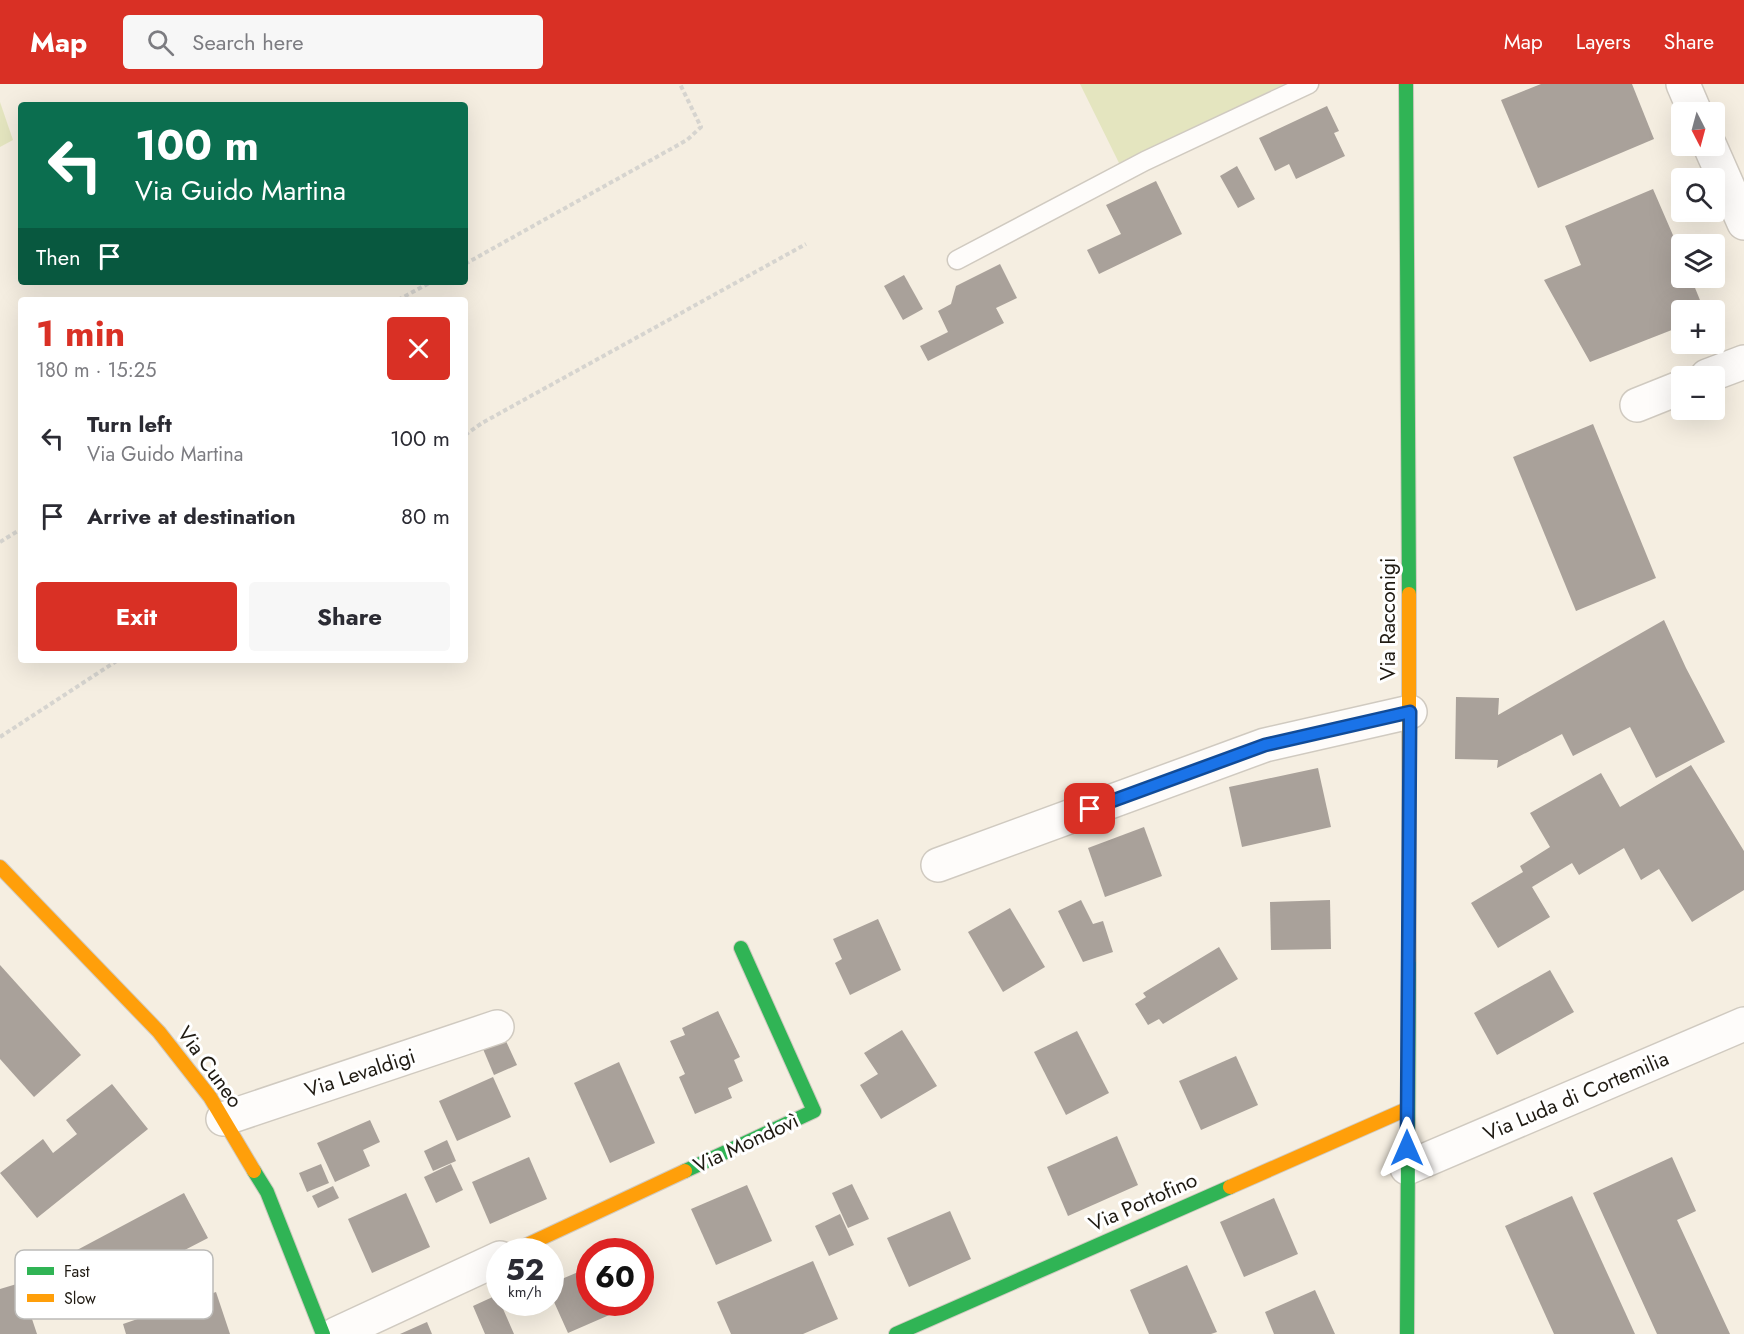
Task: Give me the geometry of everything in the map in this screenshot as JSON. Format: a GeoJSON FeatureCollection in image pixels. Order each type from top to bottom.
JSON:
{"type":"FeatureCollection","features":[{"type":"Feature","properties":{"kind":"street","name":"Via Racconigi"},"geometry":{"type":"LineString","coordinates":[[1406,84],[1410,712],[1407,1334]]}},
{"type":"Feature","properties":{"kind":"street"},"geometry":{"type":"LineString","coordinates":[[1683,84],[1691,102]]}},
{"type":"Feature","properties":{"kind":"street"},"geometry":{"type":"LineString","coordinates":[[1714,156],[1744,223]]}},
{"type":"Feature","properties":{"kind":"street"},"geometry":{"type":"LineString","coordinates":[[1725,369],[1744,362]]}},
{"type":"Feature","properties":{"kind":"street"},"geometry":{"type":"LineString","coordinates":[[1637,405],[1671,391]]}},
{"type":"Feature","properties":{"kind":"street"},"geometry":{"type":"LineString","coordinates":[[938,865],[1265,745],[1410,712]]}},
{"type":"Feature","properties":{"kind":"street","name":"Via Cuneo"},"geometry":{"type":"LineString","coordinates":[[0,867],[159,1032],[210,1097],[267,1192],[323,1334]]}},
{"type":"Feature","properties":{"kind":"street","name":"Via Mondovì"},"geometry":{"type":"LineString","coordinates":[[542,1238],[814,1111],[741,948]]}},
{"type":"Feature","properties":{"kind":"street","name":"Via Luda di Cortemilia"},"geometry":{"type":"LineString","coordinates":[[1407,1168],[1744,1024]]}},
{"type":"Feature","properties":{"kind":"street","name":"Via Levaldigi"},"geometry":{"type":"LineString","coordinates":[[223,1119],[497,1027]]}},
{"type":"Feature","properties":{"kind":"street","name":"Via Portofino"},"geometry":{"type":"LineString","coordinates":[[896,1334],[1407,1108]]}},
{"type":"Feature","properties":{"kind":"street"},"geometry":{"type":"LineString","coordinates":[[336,1334],[486,1264]]}},
{"type":"Feature","properties":{"kind":"lane"},"geometry":{"type":"LineString","coordinates":[[957,260],[1145,161],[1309,84]]}},
{"type":"Feature","properties":{"kind":"path"},"geometry":{"type":"LineString","coordinates":[[468,262],[687,140],[701,127],[680,84]]}},
{"type":"Feature","properties":{"kind":"path"},"geometry":{"type":"LineString","coordinates":[[468,433],[806,243]]}},
{"type":"Feature","properties":{"kind":"path"},"geometry":{"type":"LineString","coordinates":[[404,297],[426,285]]}},
{"type":"Feature","properties":{"kind":"path"},"geometry":{"type":"LineString","coordinates":[[0,542],[18,531]]}},
{"type":"Feature","properties":{"kind":"path"},"geometry":{"type":"LineString","coordinates":[[0,736],[113,663]]}},
{"type":"Feature","properties":{"kind":"green space"},"geometry":{"type":"Polygon","coordinates":[[[1080,84],[1284,84],[1120,165],[1080,84]]]}},
{"type":"Feature","properties":{"kind":"green space"},"geometry":{"type":"Polygon","coordinates":[[[0,102],[13,140],[0,147],[0,102]]]}},
{"type":"Feature","properties":{"kind":"building"},"geometry":{"type":"Polygon","coordinates":[[[1541,84],[1632,84],[1654,139],[1538,188],[1501,100],[1541,84]]]}},
{"type":"Feature","properties":{"kind":"building"},"geometry":{"type":"Polygon","coordinates":[[[1327,106],[1339,131],[1334,133],[1345,156],[1296,179],[1289,164],[1275,171],[1259,138],[1327,106]]]}},
{"type":"Feature","properties":{"kind":"building"},"geometry":{"type":"Polygon","coordinates":[[[1237,166],[1255,199],[1238,208],[1220,176],[1237,166]]]}},
{"type":"Feature","properties":{"kind":"building"},"geometry":{"type":"Polygon","coordinates":[[[1156,181],[1182,234],[1099,274],[1087,250],[1121,234],[1106,205],[1156,181]]]}},
{"type":"Feature","properties":{"kind":"building"},"geometry":{"type":"Polygon","coordinates":[[[1653,189],[1672,234],[1671,288],[1695,288],[1700,300],[1671,300],[1671,330],[1590,362],[1544,280],[1581,265],[1565,226],[1653,189]]]}},
{"type":"Feature","properties":{"kind":"building"},"geometry":{"type":"Polygon","coordinates":[[[1000,264],[1017,298],[996,308],[1004,323],[928,361],[920,346],[948,332],[938,311],[951,304],[956,286],[1000,264]]]}},
{"type":"Feature","properties":{"kind":"building"},"geometry":{"type":"Polygon","coordinates":[[[904,275],[923,309],[903,320],[884,286],[904,275]]]}},
{"type":"Feature","properties":{"kind":"building"},"geometry":{"type":"Polygon","coordinates":[[[1593,424],[1656,578],[1576,611],[1513,457],[1593,424]]]}},
{"type":"Feature","properties":{"kind":"building"},"geometry":{"type":"Polygon","coordinates":[[[1664,620],[1725,742],[1656,778],[1630,727],[1573,756],[1562,734],[1497,768],[1498,760],[1455,759],[1456,697],[1499,698],[1498,715],[1664,620]]]}},
{"type":"Feature","properties":{"kind":"building"},"geometry":{"type":"Polygon","coordinates":[[[1691,765],[1744,851],[1744,890],[1692,922],[1659,869],[1641,880],[1624,848],[1579,875],[1572,863],[1532,887],[1550,917],[1498,948],[1471,903],[1523,872],[1520,866],[1550,847],[1530,813],[1601,773],[1620,807],[1691,765]]]}},
{"type":"Feature","properties":{"kind":"building"},"geometry":{"type":"Polygon","coordinates":[[[1318,768],[1331,827],[1242,847],[1229,787],[1318,768]]]}},
{"type":"Feature","properties":{"kind":"building"},"geometry":{"type":"Polygon","coordinates":[[[1144,827],[1162,876],[1105,897],[1088,848],[1144,827]]]}},
{"type":"Feature","properties":{"kind":"building"},"geometry":{"type":"Polygon","coordinates":[[[1081,900],[1093,924],[1103,921],[1113,952],[1083,962],[1058,911],[1081,900]]]}},
{"type":"Feature","properties":{"kind":"building"},"geometry":{"type":"Polygon","coordinates":[[[1330,900],[1331,949],[1271,950],[1270,902],[1330,900]]]}},
{"type":"Feature","properties":{"kind":"building"},"geometry":{"type":"Polygon","coordinates":[[[1010,908],[1045,967],[1003,992],[968,932],[1010,908]]]}},
{"type":"Feature","properties":{"kind":"building"},"geometry":{"type":"Polygon","coordinates":[[[878,919],[901,970],[850,995],[835,963],[842,959],[833,939],[878,919]]]}},
{"type":"Feature","properties":{"kind":"building"},"geometry":{"type":"Polygon","coordinates":[[[1219,947],[1238,979],[1163,1024],[1159,1019],[1148,1025],[1135,1004],[1146,997],[1143,993],[1219,947]]]}},
{"type":"Feature","properties":{"kind":"building"},"geometry":{"type":"Polygon","coordinates":[[[0,965],[81,1055],[34,1097],[0,1059],[0,965]]]}},
{"type":"Feature","properties":{"kind":"building"},"geometry":{"type":"Polygon","coordinates":[[[1550,970],[1574,1012],[1497,1055],[1474,1013],[1550,970]]]}},
{"type":"Feature","properties":{"kind":"building"},"geometry":{"type":"Polygon","coordinates":[[[718,1011],[740,1057],[734,1060],[743,1081],[728,1088],[732,1098],[695,1114],[679,1077],[685,1074],[670,1041],[685,1035],[682,1028],[718,1011]]]}},
{"type":"Feature","properties":{"kind":"building"},"geometry":{"type":"Polygon","coordinates":[[[902,1030],[937,1086],[881,1119],[860,1085],[878,1074],[864,1053],[902,1030]]]}},
{"type":"Feature","properties":{"kind":"building"},"geometry":{"type":"Polygon","coordinates":[[[1077,1031],[1109,1093],[1066,1115],[1034,1052],[1077,1031]]]}},
{"type":"Feature","properties":{"kind":"building"},"geometry":{"type":"Polygon","coordinates":[[[505,1039],[517,1065],[494,1075],[483,1049],[505,1039]]]}},
{"type":"Feature","properties":{"kind":"building"},"geometry":{"type":"Polygon","coordinates":[[[1236,1056],[1258,1105],[1201,1130],[1179,1081],[1236,1056]]]}},
{"type":"Feature","properties":{"kind":"building"},"geometry":{"type":"Polygon","coordinates":[[[619,1062],[655,1143],[610,1163],[574,1083],[619,1062]]]}},
{"type":"Feature","properties":{"kind":"building"},"geometry":{"type":"Polygon","coordinates":[[[493,1077],[511,1117],[457,1141],[439,1101],[493,1077]]]}},
{"type":"Feature","properties":{"kind":"building"},"geometry":{"type":"Polygon","coordinates":[[[112,1084],[148,1129],[37,1218],[0,1173],[43,1139],[53,1153],[77,1134],[66,1120],[112,1084]]]}},
{"type":"Feature","properties":{"kind":"building"},"geometry":{"type":"Polygon","coordinates":[[[370,1120],[380,1142],[363,1150],[370,1166],[335,1182],[317,1143],[370,1120]]]}},
{"type":"Feature","properties":{"kind":"building"},"geometry":{"type":"Polygon","coordinates":[[[1117,1136],[1138,1185],[1068,1216],[1047,1167],[1117,1136]]]}},
{"type":"Feature","properties":{"kind":"building"},"geometry":{"type":"Polygon","coordinates":[[[447,1140],[456,1161],[433,1171],[424,1151],[447,1140]]]}},
{"type":"Feature","properties":{"kind":"building"},"geometry":{"type":"Polygon","coordinates":[[[529,1157],[547,1199],[490,1224],[472,1182],[529,1157]]]}},
{"type":"Feature","properties":{"kind":"building"},"geometry":{"type":"Polygon","coordinates":[[[1672,1157],[1696,1211],[1677,1220],[1730,1334],[1657,1334],[1593,1193],[1672,1157]]]}},
{"type":"Feature","properties":{"kind":"building"},"geometry":{"type":"Polygon","coordinates":[[[321,1164],[329,1183],[307,1192],[299,1173],[321,1164]]]}},
{"type":"Feature","properties":{"kind":"building"},"geometry":{"type":"Polygon","coordinates":[[[451,1164],[463,1190],[436,1203],[424,1177],[451,1164]]]}},
{"type":"Feature","properties":{"kind":"building"},"geometry":{"type":"Polygon","coordinates":[[[852,1184],[869,1219],[848,1228],[832,1193],[852,1184]]]}},
{"type":"Feature","properties":{"kind":"building"},"geometry":{"type":"Polygon","coordinates":[[[747,1185],[772,1241],[716,1265],[691,1209],[747,1185]]]}},
{"type":"Feature","properties":{"kind":"building"},"geometry":{"type":"Polygon","coordinates":[[[333,1186],[339,1198],[318,1208],[312,1196],[333,1186]]]}},
{"type":"Feature","properties":{"kind":"building"},"geometry":{"type":"Polygon","coordinates":[[[184,1193],[208,1238],[185,1250],[77,1250],[184,1193]]]}},
{"type":"Feature","properties":{"kind":"building"},"geometry":{"type":"Polygon","coordinates":[[[406,1193],[430,1247],[372,1273],[348,1219],[406,1193]]]}},
{"type":"Feature","properties":{"kind":"building"},"geometry":{"type":"Polygon","coordinates":[[[1572,1196],[1635,1334],[1554,1334],[1505,1226],[1572,1196]]]}},
{"type":"Feature","properties":{"kind":"building"},"geometry":{"type":"Polygon","coordinates":[[[1274,1198],[1298,1254],[1244,1277],[1220,1222],[1274,1198]]]}},
{"type":"Feature","properties":{"kind":"building"},"geometry":{"type":"Polygon","coordinates":[[[950,1211],[971,1259],[909,1287],[887,1238],[950,1211]]]}},
{"type":"Feature","properties":{"kind":"building"},"geometry":{"type":"Polygon","coordinates":[[[840,1214],[854,1245],[829,1256],[815,1226],[840,1214]]]}},
{"type":"Feature","properties":{"kind":"building"},"geometry":{"type":"Polygon","coordinates":[[[813,1261],[838,1319],[803,1334],[731,1334],[717,1302],[813,1261]]]}},
{"type":"Feature","properties":{"kind":"building"},"geometry":{"type":"Polygon","coordinates":[[[1187,1265],[1217,1332],[1211,1334],[1149,1334],[1130,1290],[1187,1265]]]}},
{"type":"Feature","properties":{"kind":"building"},"geometry":{"type":"Polygon","coordinates":[[[576,1273],[576,1316],[607,1316],[568,1333],[560,1316],[564,1316],[564,1278],[576,1273]]]}},
{"type":"Feature","properties":{"kind":"building"},"geometry":{"type":"Polygon","coordinates":[[[15,1284],[15,1319],[32,1319],[37,1334],[0,1334],[0,1289],[15,1284]]]}},
{"type":"Feature","properties":{"kind":"building"},"geometry":{"type":"Polygon","coordinates":[[[1315,1290],[1335,1334],[1274,1334],[1265,1312],[1315,1290]]]}},
{"type":"Feature","properties":{"kind":"building"},"geometry":{"type":"Polygon","coordinates":[[[216,1292],[230,1334],[126,1334],[123,1324],[138,1319],[213,1319],[213,1293],[216,1292]]]}},
{"type":"Feature","properties":{"kind":"building"},"geometry":{"type":"Polygon","coordinates":[[[486,1300],[486,1316],[506,1316],[514,1334],[485,1334],[473,1306],[486,1300]]]}},
{"type":"Feature","properties":{"kind":"building"},"geometry":{"type":"Polygon","coordinates":[[[427,1322],[432,1334],[400,1334],[427,1322]]]}},
{"type":"Feature","properties":{"kind":"traffic: fast"},"geometry":{"type":"LineString","coordinates":[[1406,84],[1409,594]]}},
{"type":"Feature","properties":{"kind":"traffic: fast"},"geometry":{"type":"LineString","coordinates":[[685,1171],[814,1111],[741,948]]}},
{"type":"Feature","properties":{"kind":"traffic: fast"},"geometry":{"type":"LineString","coordinates":[[1407,1334],[1409,959]]}},
{"type":"Feature","properties":{"kind":"traffic: fast"},"geometry":{"type":"LineString","coordinates":[[254,1171],[267,1192],[323,1334]]}},
{"type":"Feature","properties":{"kind":"traffic: fast"},"geometry":{"type":"LineString","coordinates":[[896,1334],[1230,1187]]}},
{"type":"Feature","properties":{"kind":"traffic: slow"},"geometry":{"type":"LineString","coordinates":[[1409,594],[1409,959]]}},
{"type":"Feature","properties":{"kind":"traffic: slow"},"geometry":{"type":"LineString","coordinates":[[0,867],[159,1032],[210,1097],[254,1171]]}},
{"type":"Feature","properties":{"kind":"traffic: slow"},"geometry":{"type":"LineString","coordinates":[[1230,1187],[1407,1109]]}},
{"type":"Feature","properties":{"kind":"traffic: slow"},"geometry":{"type":"LineString","coordinates":[[542,1238],[685,1171]]}},
{"type":"Feature","properties":{"kind":"route"},"geometry":{"type":"LineString","coordinates":[[1090,809],[1265,745],[1410,712],[1407,1148]]}}]}
